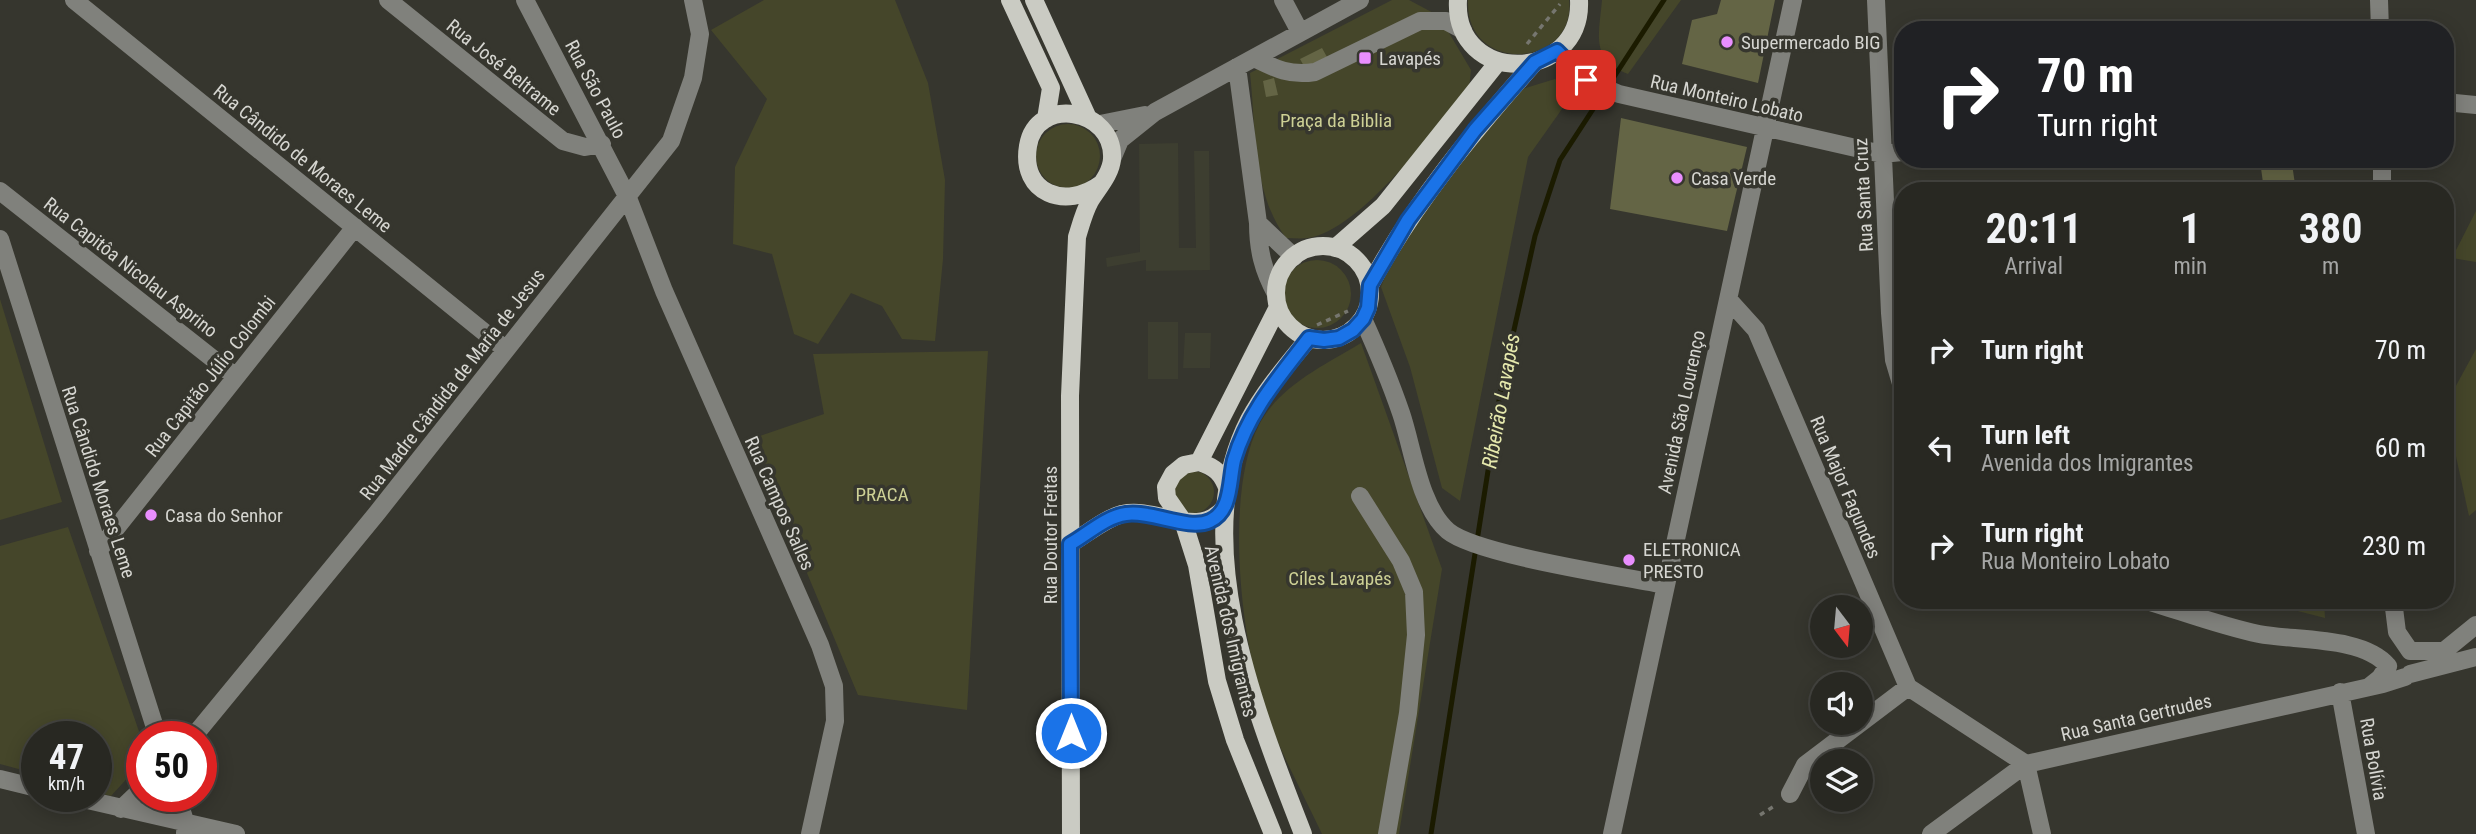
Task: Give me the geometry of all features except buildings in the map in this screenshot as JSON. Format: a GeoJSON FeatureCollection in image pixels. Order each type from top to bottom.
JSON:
{"type":"FeatureCollection","features":[{"type":"Feature","properties":{"kind":"main road"},"geometry":{"type":"LineString","coordinates":[[1010,0],[1051,88],[1046,119]]}},
{"type":"Feature","properties":{"kind":"main road"},"geometry":{"type":"LineString","coordinates":[[1034,0],[1093,120],[1111,144],[1112,159],[1101,184],[1075,198],[1052,195],[1034,180],[1026,158],[1029,138],[1037,125],[1066,112],[1093,120]]}},
{"type":"Feature","properties":{"kind":"main road"},"geometry":{"type":"LineString","coordinates":[[1458,0],[1463,30],[1483,54],[1505,63],[1535,62]]}},
{"type":"Feature","properties":{"kind":"main road"},"geometry":{"type":"LineString","coordinates":[[1277,301],[1285,321],[1306,337],[1324,340],[1339,338],[1353,330],[1358,313],[1368,308],[1370,285],[1408,220],[1475,130],[1535,62],[1557,51],[1573,30],[1576,1]]}},
{"type":"Feature","properties":{"kind":"main road"},"geometry":{"type":"LineString","coordinates":[[1335,248],[1383,206],[1505,63]]}},
{"type":"Feature","properties":{"kind":"main road","name":"Rua Doutor Freitas"},"geometry":{"type":"LineString","coordinates":[[1071,834],[1070,396],[1077,237],[1083,216],[1101,184]]}},
{"type":"Feature","properties":{"kind":"main road","name":"Rua Doutor Freitas"},"geometry":{"type":"LineString","coordinates":[[1052,195],[1072,217],[1077,237]]}},
{"type":"Feature","properties":{"kind":"main road"},"geometry":{"type":"LineString","coordinates":[[1070,544],[1109,518],[1124,514],[1140,512],[1207,523],[1226,498],[1223,476],[1213,466],[1199,462],[1277,301],[1284,267],[1306,250],[1335,248],[1356,260],[1370,285]]}},
{"type":"Feature","properties":{"kind":"main road","name":"Avenida dos Imigrantes"},"geometry":{"type":"LineString","coordinates":[[1303,834],[1277,765],[1229,605],[1226,498],[1249,421],[1306,337]]}},
{"type":"Feature","properties":{"kind":"main road","name":"Avenida dos Imigrantes"},"geometry":{"type":"LineString","coordinates":[[1199,462],[1178,469],[1166,487],[1173,511],[1182,521],[1196,565],[1217,681],[1235,740],[1273,834]]}},
{"type":"Feature","properties":{"kind":"street","name":"Rua Cândido de Moraes Leme"},"geometry":{"type":"LineString","coordinates":[[74,0],[505,349]]}},
{"type":"Feature","properties":{"kind":"street","name":"Rua José Beltrame"},"geometry":{"type":"LineString","coordinates":[[387,0],[563,141],[585,146],[602,144]]}},
{"type":"Feature","properties":{"kind":"street","name":"Rua São Paulo"},"geometry":{"type":"LineString","coordinates":[[525,0],[628,198]]}},
{"type":"Feature","properties":{"kind":"street","name":"Rua Madre Cândida de Maria de Jesus"},"geometry":{"type":"LineString","coordinates":[[205,721],[377,513],[671,141],[693,78],[700,34],[693,0]]}},
{"type":"Feature","properties":{"kind":"street"},"geometry":{"type":"LineString","coordinates":[[1283,0],[1300,32]]}},
{"type":"Feature","properties":{"kind":"street"},"geometry":{"type":"LineString","coordinates":[[1112,159],[1120,140],[1155,112],[1360,0]]}},
{"type":"Feature","properties":{"kind":"street","name":"Avenida São Lourenço"},"geometry":{"type":"LineString","coordinates":[[1612,834],[1763,128],[1793,0]]}},
{"type":"Feature","properties":{"kind":"street","name":"Rua Santa Cruz"},"geometry":{"type":"LineString","coordinates":[[1876,0],[1882,155],[1894,290]]}},
{"type":"Feature","properties":{"kind":"street"},"geometry":{"type":"LineString","coordinates":[[2379,0],[2380,21]]}},
{"type":"Feature","properties":{"kind":"street"},"geometry":{"type":"LineString","coordinates":[[1254,58],[1283,73],[1315,72],[1420,22],[1446,21],[1463,30]]}},
{"type":"Feature","properties":{"kind":"street","name":"Rua Monteiro Lobato"},"geometry":{"type":"LineString","coordinates":[[1557,51],[1586,80],[1619,94],[1882,155],[1894,153]]}},
{"type":"Feature","properties":{"kind":"street"},"geometry":{"type":"LineString","coordinates":[[1237,67],[1262,265],[1277,301]]}},
{"type":"Feature","properties":{"kind":"street"},"geometry":{"type":"LineString","coordinates":[[2454,103],[2476,105]]}},
{"type":"Feature","properties":{"kind":"street"},"geometry":{"type":"LineString","coordinates":[[1093,120],[1155,112]]}},
{"type":"Feature","properties":{"kind":"street","name":"Rua Capitôa Nicolau Asprino"},"geometry":{"type":"LineString","coordinates":[[0,191],[236,377]]}},
{"type":"Feature","properties":{"kind":"street","name":"Rua Campos Salles"},"geometry":{"type":"LineString","coordinates":[[628,198],[664,291],[820,645],[834,686],[835,721],[810,834]]}},
{"type":"Feature","properties":{"kind":"street"},"geometry":{"type":"LineString","coordinates":[[1258,223],[1294,257]]}},
{"type":"Feature","properties":{"kind":"street","name":"Rua Capitão Júlio Colombi"},"geometry":{"type":"LineString","coordinates":[[98,551],[355,227]]}},
{"type":"Feature","properties":{"kind":"street","name":"Rua Cândido Moraes Leme"},"geometry":{"type":"LineString","coordinates":[[0,239],[153,721]]}},
{"type":"Feature","properties":{"kind":"street","name":"Rua Major Fagundes"},"geometry":{"type":"LineString","coordinates":[[1728,299],[1756,330],[1908,687]]}},
{"type":"Feature","properties":{"kind":"street"},"geometry":{"type":"LineString","coordinates":[[1358,313],[1390,383],[1416,469],[1434,513],[1456,536],[1486,548],[1665,585]]}},
{"type":"Feature","properties":{"kind":"street"},"geometry":{"type":"LineString","coordinates":[[1360,496],[1402,561],[1414,592],[1416,635],[1408,713],[1387,834]]}},
{"type":"Feature","properties":{"kind":"street"},"geometry":{"type":"LineString","coordinates":[[2174,609],[2257,634],[2360,648],[2379,657],[2394,676],[2476,657]]}},
{"type":"Feature","properties":{"kind":"street"},"geometry":{"type":"LineString","coordinates":[[2394,609],[2397,632],[2416,665],[2407,675]]}},
{"type":"Feature","properties":{"kind":"street"},"geometry":{"type":"LineString","coordinates":[[2370,686],[2388,666],[2393,651],[2444,651],[2476,625]]}},
{"type":"Feature","properties":{"kind":"street"},"geometry":{"type":"LineString","coordinates":[[2476,625],[2476,645]]}},
{"type":"Feature","properties":{"kind":"street","name":"Rua Santa Gertrudes"},"geometry":{"type":"LineString","coordinates":[[1931,834],[2026,764],[2370,686],[2407,675]]}},
{"type":"Feature","properties":{"kind":"street"},"geometry":{"type":"LineString","coordinates":[[1790,794],[1805,765],[1908,687],[2026,764],[2042,834]]}},
{"type":"Feature","properties":{"kind":"street","name":"Rua Bolívia"},"geometry":{"type":"LineString","coordinates":[[2340,692],[2366,834]]}},
{"type":"Feature","properties":{"kind":"street"},"geometry":{"type":"LineString","coordinates":[[0,779],[21,784]]}},
{"type":"Feature","properties":{"kind":"street"},"geometry":{"type":"LineString","coordinates":[[121,809],[126,804]]}},
{"type":"Feature","properties":{"kind":"street"},"geometry":{"type":"LineString","coordinates":[[112,807],[185,829],[236,834]]}},
{"type":"Feature","properties":{"kind":"path"},"geometry":{"type":"LineString","coordinates":[[1505,63],[1537,30],[1576,1]]}},
{"type":"Feature","properties":{"kind":"path"},"geometry":{"type":"LineString","coordinates":[[1306,337],[1315,326],[1358,313]]}},
{"type":"Feature","properties":{"kind":"shaded area"},"geometry":{"type":"Polygon","coordinates":[[[1178,143],[1179,248],[1196,248],[1194,151],[1209,151],[1210,270],[1146,271],[1146,260],[1107,267],[1106,258],[1140,252],[1139,144],[1178,143]]]}},
{"type":"Feature","properties":{"kind":"shaded area"},"geometry":{"type":"Polygon","coordinates":[[[1148,322],[1178,322],[1178,379],[1148,379],[1148,322]]]}},
{"type":"Feature","properties":{"kind":"shaded area"},"geometry":{"type":"Polygon","coordinates":[[[1185,333],[1211,333],[1210,368],[1183,368],[1185,333]]]}},
{"type":"Feature","properties":{"kind":"green space"},"geometry":{"type":"Polygon","coordinates":[[[764,0],[895,0],[928,83],[945,180],[943,259],[935,341],[902,339],[882,306],[851,293],[818,344],[794,334],[772,254],[733,244],[735,167],[767,99],[711,30],[764,0]]]}},
{"type":"Feature","properties":{"kind":"green space","name":"Praça da Biblia"},"geometry":{"type":"Polygon","coordinates":[[[1392,0],[1409,0],[1439,16],[1471,70],[1469,89],[1395,176],[1350,217],[1329,231],[1308,238],[1286,238],[1275,220],[1261,180],[1250,73],[1392,0]]]}},
{"type":"Feature","properties":{"kind":"green space"},"geometry":{"type":"Polygon","coordinates":[[[1468,0],[1569,0],[1567,23],[1556,39],[1540,50],[1520,54],[1501,51],[1484,42],[1472,25],[1468,0]]]}},
{"type":"Feature","properties":{"kind":"green space"},"geometry":{"type":"Polygon","coordinates":[[[1602,0],[1681,0],[1628,74],[1607,61],[1602,53],[1599,35],[1602,0]]]}},
{"type":"Feature","properties":{"kind":"green space"},"geometry":{"type":"Polygon","coordinates":[[[1555,79],[1574,92],[1528,157],[1460,501],[1442,488],[1410,367],[1381,287],[1404,228],[1522,89],[1555,79]]]}},
{"type":"Feature","properties":{"kind":"green space"},"geometry":{"type":"Polygon","coordinates":[[[1068,124],[1080,126],[1091,133],[1098,144],[1098,168],[1091,179],[1080,186],[1068,188],[1056,186],[1045,179],[1038,168],[1036,156],[1038,144],[1045,133],[1056,126],[1068,124]]]}},
{"type":"Feature","properties":{"kind":"green space"},"geometry":{"type":"Polygon","coordinates":[[[2476,211],[2476,262],[2454,258],[2476,211]]]}},
{"type":"Feature","properties":{"kind":"green space"},"geometry":{"type":"Polygon","coordinates":[[[1317,260],[1330,263],[1341,270],[1348,281],[1351,294],[1348,307],[1341,318],[1330,325],[1317,328],[1304,325],[1293,318],[1286,307],[1283,294],[1286,281],[1293,270],[1304,263],[1317,260]]]}},
{"type":"Feature","properties":{"kind":"green space"},"geometry":{"type":"Polygon","coordinates":[[[0,299],[62,502],[0,520],[0,299]]]}},
{"type":"Feature","properties":{"kind":"green space","name":"Cíles Lavapés"},"geometry":{"type":"Polygon","coordinates":[[[1361,343],[1442,569],[1399,834],[1322,834],[1275,736],[1255,674],[1243,602],[1239,524],[1248,453],[1259,425],[1268,411],[1304,377],[1361,343]]]}},
{"type":"Feature","properties":{"kind":"green space"},"geometry":{"type":"Polygon","coordinates":[[[2476,349],[2476,510],[2469,516],[2454,447],[2454,389],[2476,349]]]}},
{"type":"Feature","properties":{"kind":"green space","name":"PRACA"},"geometry":{"type":"Polygon","coordinates":[[[988,351],[967,710],[858,695],[751,439],[824,414],[813,354],[988,351]]]}},
{"type":"Feature","properties":{"kind":"green space"},"geometry":{"type":"Polygon","coordinates":[[[1193,471],[1208,477],[1214,492],[1208,507],[1193,513],[1178,507],[1172,492],[1178,477],[1193,471]]]}},
{"type":"Feature","properties":{"kind":"green space"},"geometry":{"type":"Polygon","coordinates":[[[68,527],[135,721],[126,721],[126,780],[112,795],[112,721],[21,721],[21,770],[0,764],[0,546],[68,527]]]}},
{"type":"Feature","properties":{"kind":"green space"},"geometry":{"type":"Polygon","coordinates":[[[2290,609],[2324,609],[2325,618],[2290,609]]]}},
{"type":"Feature","properties":{"kind":"waterway","name":"Ribeirão Lavapés"},"geometry":{"type":"LineString","coordinates":[[1431,834],[1501,388],[1535,236],[1560,160],[1664,0]]}},
{"type":"Feature","properties":{"kind":"place","name":"Supermercado BIG"},"geometry":{"type":"Point","coordinates":[1727,42]}},
{"type":"Feature","properties":{"kind":"place","name":"Lavapés"},"geometry":{"type":"Point","coordinates":[1365,58]}},
{"type":"Feature","properties":{"kind":"place","name":"Casa Verde"},"geometry":{"type":"Point","coordinates":[1677,178]}},
{"type":"Feature","properties":{"kind":"place","name":"Casa do Senhor"},"geometry":{"type":"Point","coordinates":[151,515]}},
{"type":"Feature","properties":{"kind":"place","name":"ELETRONICA PRESTO"},"geometry":{"type":"Point","coordinates":[1629,560]}},
{"type":"Feature","properties":{"kind":"route"},"geometry":{"type":"LineString","coordinates":[[1071,733],[1070,544],[1109,518],[1124,514],[1140,512],[1195,524],[1207,523],[1217,517],[1228,499],[1235,459],[1249,421],[1265,394],[1309,338],[1339,338],[1353,330],[1363,319],[1368,308],[1370,285],[1386,254],[1475,130],[1535,62],[1557,51],[1575,72],[1586,80]]}}]}
